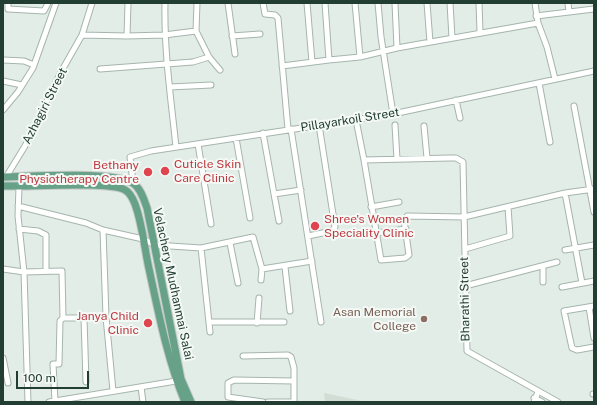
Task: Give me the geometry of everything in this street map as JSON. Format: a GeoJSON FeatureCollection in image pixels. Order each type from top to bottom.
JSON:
{"type":"FeatureCollection","features":[{"type":"Feature","properties":{"kind":"main road"},"geometry":{"type":"LineString","coordinates":[[4,177],[109,176],[133,182]]}},
{"type":"Feature","properties":{"kind":"main road","name":"Velachery Mudhanmai Salai"},"geometry":{"type":"LineString","coordinates":[[133,182],[142,196],[147,208],[181,379],[191,402]]}},
{"type":"Feature","properties":{"kind":"main road","name":"Velachery Mudhanmai Salai"},"geometry":{"type":"LineString","coordinates":[[3,186],[104,186],[124,189],[135,203],[176,381],[185,402]]}},
{"type":"Feature","properties":{"kind":"street"},"geometry":{"type":"LineString","coordinates":[[8,3],[8,9],[44,11],[48,3]]}},
{"type":"Feature","properties":{"kind":"street"},"geometry":{"type":"LineString","coordinates":[[3,110],[22,85],[34,65],[56,3]]}},
{"type":"Feature","properties":{"kind":"street","name":"Azhagiri Street"},"geometry":{"type":"LineString","coordinates":[[4,177],[25,146],[61,72],[82,35],[92,3]]}},
{"type":"Feature","properties":{"kind":"street"},"geometry":{"type":"LineString","coordinates":[[127,36],[128,3]]}},
{"type":"Feature","properties":{"kind":"street"},"geometry":{"type":"LineString","coordinates":[[165,3],[164,35],[166,64],[170,87],[176,147]]}},
{"type":"Feature","properties":{"kind":"street"},"geometry":{"type":"LineString","coordinates":[[197,3],[196,31],[209,57],[220,70]]}},
{"type":"Feature","properties":{"kind":"street"},"geometry":{"type":"LineString","coordinates":[[228,3],[235,54]]}},
{"type":"Feature","properties":{"kind":"street"},"geometry":{"type":"LineString","coordinates":[[263,3],[265,14],[275,15],[278,18],[290,129],[321,322]]}},
{"type":"Feature","properties":{"kind":"street"},"geometry":{"type":"LineString","coordinates":[[308,3],[312,62]]}},
{"type":"Feature","properties":{"kind":"street"},"geometry":{"type":"LineString","coordinates":[[325,3],[330,60]]}},
{"type":"Feature","properties":{"kind":"street"},"geometry":{"type":"LineString","coordinates":[[355,3],[360,57]]}},
{"type":"Feature","properties":{"kind":"street"},"geometry":{"type":"LineString","coordinates":[[378,3],[383,51],[393,114]]}},
{"type":"Feature","properties":{"kind":"street"},"geometry":{"type":"LineString","coordinates":[[395,3],[397,48]]}},
{"type":"Feature","properties":{"kind":"street"},"geometry":{"type":"LineString","coordinates":[[427,3],[430,42]]}},
{"type":"Feature","properties":{"kind":"street"},"geometry":{"type":"LineString","coordinates":[[450,3],[452,38]]}},
{"type":"Feature","properties":{"kind":"street"},"geometry":{"type":"LineString","coordinates":[[479,3],[480,32]]}},
{"type":"Feature","properties":{"kind":"street"},"geometry":{"type":"LineString","coordinates":[[535,3],[536,16],[547,47],[555,79]]}},
{"type":"Feature","properties":{"kind":"street"},"geometry":{"type":"LineString","coordinates":[[568,3],[569,12]]}},
{"type":"Feature","properties":{"kind":"street"},"geometry":{"type":"LineString","coordinates":[[536,16],[594,8]]}},
{"type":"Feature","properties":{"kind":"street"},"geometry":{"type":"LineString","coordinates":[[282,66],[360,57],[397,48],[480,32],[538,23]]}},
{"type":"Feature","properties":{"kind":"street"},"geometry":{"type":"LineString","coordinates":[[82,35],[164,35],[196,31]]}},
{"type":"Feature","properties":{"kind":"street"},"geometry":{"type":"LineString","coordinates":[[232,36],[260,34]]}},
{"type":"Feature","properties":{"kind":"street"},"geometry":{"type":"LineString","coordinates":[[100,69],[193,62],[209,57]]}},
{"type":"Feature","properties":{"kind":"street"},"geometry":{"type":"LineString","coordinates":[[3,60],[24,61],[34,65]]}},
{"type":"Feature","properties":{"kind":"street","name":"Pillayarkoil Street"},"geometry":{"type":"LineString","coordinates":[[133,182],[130,156],[263,133],[393,114],[594,71]]}},
{"type":"Feature","properties":{"kind":"street"},"geometry":{"type":"LineString","coordinates":[[3,81],[22,85]]}},
{"type":"Feature","properties":{"kind":"street"},"geometry":{"type":"LineString","coordinates":[[539,83],[550,142]]}},
{"type":"Feature","properties":{"kind":"street"},"geometry":{"type":"LineString","coordinates":[[170,87],[211,85]]}},
{"type":"Feature","properties":{"kind":"street"},"geometry":{"type":"LineString","coordinates":[[456,100],[460,118]]}},
{"type":"Feature","properties":{"kind":"street"},"geometry":{"type":"LineString","coordinates":[[574,106],[592,190],[594,212]]}},
{"type":"Feature","properties":{"kind":"street"},"geometry":{"type":"LineString","coordinates":[[356,120],[381,260],[405,258],[409,255],[404,220],[407,216],[464,217],[566,193],[592,190]]}},
{"type":"Feature","properties":{"kind":"street"},"geometry":{"type":"LineString","coordinates":[[308,236],[332,231],[335,227],[319,125]]}},
{"type":"Feature","properties":{"kind":"street"},"geometry":{"type":"LineString","coordinates":[[395,125],[397,159]]}},
{"type":"Feature","properties":{"kind":"street"},"geometry":{"type":"LineString","coordinates":[[364,160],[427,158],[424,126]]}},
{"type":"Feature","properties":{"kind":"street"},"geometry":{"type":"LineString","coordinates":[[263,133],[279,221]]}},
{"type":"Feature","properties":{"kind":"street"},"geometry":{"type":"LineString","coordinates":[[236,138],[250,218]]}},
{"type":"Feature","properties":{"kind":"street"},"geometry":{"type":"LineString","coordinates":[[198,144],[211,224]]}},
{"type":"Feature","properties":{"kind":"street","name":"Bharathi Street"},"geometry":{"type":"LineString","coordinates":[[427,158],[456,158],[461,160],[464,166],[467,352],[558,402]]}},
{"type":"Feature","properties":{"kind":"street"},"geometry":{"type":"LineString","coordinates":[[19,187],[18,206],[24,272],[28,402]]}},
{"type":"Feature","properties":{"kind":"street"},"geometry":{"type":"LineString","coordinates":[[274,194],[300,190]]}},
{"type":"Feature","properties":{"kind":"street"},"geometry":{"type":"LineString","coordinates":[[566,193],[582,283]]}},
{"type":"Feature","properties":{"kind":"street"},"geometry":{"type":"LineString","coordinates":[[371,207],[399,202]]}},
{"type":"Feature","properties":{"kind":"street"},"geometry":{"type":"LineString","coordinates":[[18,206],[86,223],[103,230],[143,239],[155,245],[201,248],[253,237],[262,269],[261,280]]}},
{"type":"Feature","properties":{"kind":"street"},"geometry":{"type":"LineString","coordinates":[[465,248],[510,236],[508,207]]}},
{"type":"Feature","properties":{"kind":"street"},"geometry":{"type":"LineString","coordinates":[[376,233],[406,228]]}},
{"type":"Feature","properties":{"kind":"street"},"geometry":{"type":"LineString","coordinates":[[19,229],[38,231],[52,239]]}},
{"type":"Feature","properties":{"kind":"street"},"geometry":{"type":"LineString","coordinates":[[103,230],[106,317],[113,391]]}},
{"type":"Feature","properties":{"kind":"street"},"geometry":{"type":"LineString","coordinates":[[46,235],[46,271]]}},
{"type":"Feature","properties":{"kind":"street"},"geometry":{"type":"LineString","coordinates":[[230,243],[238,283]]}},
{"type":"Feature","properties":{"kind":"street"},"geometry":{"type":"LineString","coordinates":[[565,250],[594,245]]}},
{"type":"Feature","properties":{"kind":"street"},"geometry":{"type":"LineString","coordinates":[[201,248],[210,332]]}},
{"type":"Feature","properties":{"kind":"street"},"geometry":{"type":"LineString","coordinates":[[262,269],[285,267],[312,261]]}},
{"type":"Feature","properties":{"kind":"street"},"geometry":{"type":"LineString","coordinates":[[465,286],[558,262]]}},
{"type":"Feature","properties":{"kind":"street"},"geometry":{"type":"LineString","coordinates":[[543,266],[543,282]]}},
{"type":"Feature","properties":{"kind":"street"},"geometry":{"type":"LineString","coordinates":[[285,267],[290,311]]}},
{"type":"Feature","properties":{"kind":"street"},"geometry":{"type":"LineString","coordinates":[[3,269],[24,272],[62,271],[63,318],[60,321],[59,364],[53,364],[52,401],[176,381]]}},
{"type":"Feature","properties":{"kind":"street"},"geometry":{"type":"LineString","coordinates":[[562,287],[594,281]]}},
{"type":"Feature","properties":{"kind":"street"},"geometry":{"type":"LineString","coordinates":[[257,323],[259,298]]}},
{"type":"Feature","properties":{"kind":"street"},"geometry":{"type":"LineString","coordinates":[[594,338],[591,306],[564,311],[572,348],[577,350],[594,347]]}},
{"type":"Feature","properties":{"kind":"street"},"geometry":{"type":"LineString","coordinates":[[63,318],[84,318],[86,382]]}},
{"type":"Feature","properties":{"kind":"street"},"geometry":{"type":"LineString","coordinates":[[210,322],[284,322]]}},
{"type":"Feature","properties":{"kind":"street"},"geometry":{"type":"LineString","coordinates":[[243,356],[288,355],[291,357],[294,381],[294,402],[268,402]]}},
{"type":"Feature","properties":{"kind":"street"},"geometry":{"type":"LineString","coordinates":[[3,358],[8,383]]}},
{"type":"Feature","properties":{"kind":"street"},"geometry":{"type":"LineString","coordinates":[[263,402],[228,397],[228,383],[234,380],[294,381]]}},
{"type":"Feature","properties":{"kind":"street"},"geometry":{"type":"LineString","coordinates":[[140,387],[142,402]]}},
{"type":"Feature","properties":{"kind":"street"},"geometry":{"type":"LineString","coordinates":[[538,392],[534,400],[542,402]]}},
{"type":"Feature","properties":{"kind":"shaded area"},"geometry":{"type":"Polygon","coordinates":[[[324,393],[362,401],[365,402],[325,402],[324,393]]]}},
{"type":"Feature","properties":{"kind":"place","name":"Cuticle Skin Care Clinic"},"geometry":{"type":"Point","coordinates":[165,171]}},
{"type":"Feature","properties":{"kind":"place","name":"Bethany Physiotherapy Centre"},"geometry":{"type":"Point","coordinates":[148,172]}},
{"type":"Feature","properties":{"kind":"place","name":"Shree's Women Speciality Clinic"},"geometry":{"type":"Point","coordinates":[315,226]}},
{"type":"Feature","properties":{"kind":"place","name":"Asan Memorial College"},"geometry":{"type":"Point","coordinates":[424,319]}},
{"type":"Feature","properties":{"kind":"place","name":"Janya Child Clinic"},"geometry":{"type":"Point","coordinates":[148,323]}}]}
